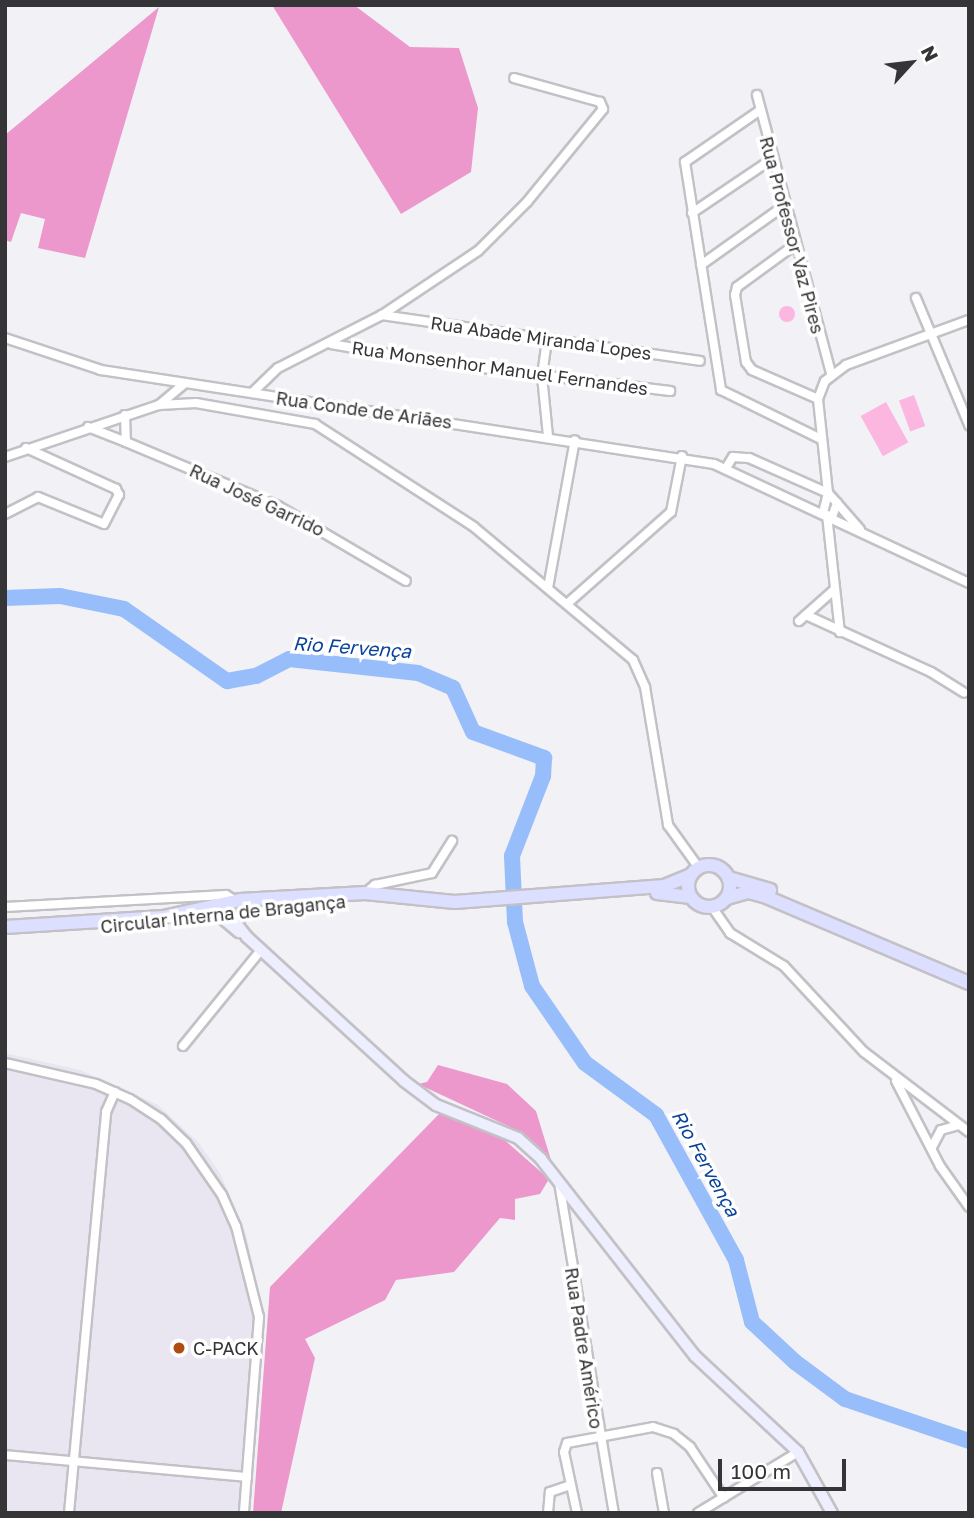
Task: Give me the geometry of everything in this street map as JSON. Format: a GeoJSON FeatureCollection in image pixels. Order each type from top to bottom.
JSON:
{"type":"FeatureCollection","features":[{"type":"Feature","properties":{"kind":"main road"},"geometry":{"type":"LineString","coordinates":[[969,978],[780,894],[729,878],[719,868],[695,872],[691,897],[698,905],[712,907],[727,898],[748,892],[764,896],[969,983]]}},
{"type":"Feature","properties":{"kind":"main road","name":"Circular Interna de Bragança"},"geometry":{"type":"LineString","coordinates":[[565,897],[664,886],[695,872]]}},
{"type":"Feature","properties":{"kind":"main road"},"geometry":{"type":"LineString","coordinates":[[727,898],[729,878]]}},
{"type":"Feature","properties":{"kind":"main road","name":"Circular Interna de Bragança"},"geometry":{"type":"LineString","coordinates":[[5,927],[163,917],[241,904],[365,893],[472,903]]}},
{"type":"Feature","properties":{"kind":"main road","name":"Circular Interna de Bragança"},"geometry":{"type":"LineString","coordinates":[[5,934],[164,924],[216,914],[241,904],[372,899],[438,908],[565,897],[671,893],[691,897]]}},
{"type":"Feature","properties":{"kind":"street"},"geometry":{"type":"LineString","coordinates":[[252,393],[278,368],[331,344],[382,316],[478,251],[508,224],[603,108],[600,102],[514,78]]}},
{"type":"Feature","properties":{"kind":"street","name":"Rua Professor Vaz Pires"},"geometry":{"type":"LineString","coordinates":[[757,95],[759,111],[831,374]]}},
{"type":"Feature","properties":{"kind":"street"},"geometry":{"type":"LineString","coordinates":[[759,111],[685,162],[721,390],[821,439]]}},
{"type":"Feature","properties":{"kind":"street"},"geometry":{"type":"LineString","coordinates":[[692,213],[772,159]]}},
{"type":"Feature","properties":{"kind":"street"},"geometry":{"type":"LineString","coordinates":[[701,265],[785,205]]}},
{"type":"Feature","properties":{"kind":"street"},"geometry":{"type":"LineString","coordinates":[[796,244],[737,287],[735,295],[746,362],[752,370],[818,399]]}},
{"type":"Feature","properties":{"kind":"street"},"geometry":{"type":"LineString","coordinates":[[916,298],[934,332],[969,425]]}},
{"type":"Feature","properties":{"kind":"street","name":"Rua Abade Miranda Lopes"},"geometry":{"type":"LineString","coordinates":[[382,316],[700,361]]}},
{"type":"Feature","properties":{"kind":"street"},"geometry":{"type":"LineString","coordinates":[[840,632],[818,399],[831,374],[969,320]]}},
{"type":"Feature","properties":{"kind":"street","name":"Rua Conde de Ariães"},"geometry":{"type":"LineString","coordinates":[[5,338],[75,364],[286,399],[682,456],[726,468],[969,583]]}},
{"type":"Feature","properties":{"kind":"street"},"geometry":{"type":"LineString","coordinates":[[547,340],[542,376],[548,436]]}},
{"type":"Feature","properties":{"kind":"street","name":"Rua Monsenhor Manuel Fernandes"},"geometry":{"type":"LineString","coordinates":[[331,344],[542,376],[670,391]]}},
{"type":"Feature","properties":{"kind":"street"},"geometry":{"type":"LineString","coordinates":[[159,405],[185,383]]}},
{"type":"Feature","properties":{"kind":"street"},"geometry":{"type":"LineString","coordinates":[[196,403],[201,385]]}},
{"type":"Feature","properties":{"kind":"street"},"geometry":{"type":"LineString","coordinates":[[283,416],[286,399]]}},
{"type":"Feature","properties":{"kind":"street"},"geometry":{"type":"LineString","coordinates":[[305,401],[305,420]]}},
{"type":"Feature","properties":{"kind":"street"},"geometry":{"type":"LineString","coordinates":[[5,457],[159,405],[196,403],[305,420],[474,527],[568,603],[638,667],[668,825],[695,872]]}},
{"type":"Feature","properties":{"kind":"street"},"geometry":{"type":"LineString","coordinates":[[125,415],[126,442]]}},
{"type":"Feature","properties":{"kind":"street","name":"Rua José Garrido"},"geometry":{"type":"LineString","coordinates":[[88,427],[278,506],[406,581]]}},
{"type":"Feature","properties":{"kind":"street"},"geometry":{"type":"LineString","coordinates":[[548,587],[575,440]]}},
{"type":"Feature","properties":{"kind":"street"},"geometry":{"type":"LineString","coordinates":[[5,514],[38,497],[104,524],[119,495],[116,489],[26,448]]}},
{"type":"Feature","properties":{"kind":"street"},"geometry":{"type":"LineString","coordinates":[[568,603],[671,512],[682,456]]}},
{"type":"Feature","properties":{"kind":"street","name":"Rua Conde de Ariães"},"geometry":{"type":"LineString","coordinates":[[726,468],[733,457],[748,458],[825,495]]}},
{"type":"Feature","properties":{"kind":"street"},"geometry":{"type":"LineString","coordinates":[[825,495],[837,503],[867,536]]}},
{"type":"Feature","properties":{"kind":"street"},"geometry":{"type":"LineString","coordinates":[[811,506],[825,495]]}},
{"type":"Feature","properties":{"kind":"street"},"geometry":{"type":"LineString","coordinates":[[827,515],[837,503]]}},
{"type":"Feature","properties":{"kind":"street"},"geometry":{"type":"LineString","coordinates":[[834,590],[803,618],[931,672],[964,693]]}},
{"type":"Feature","properties":{"kind":"street"},"geometry":{"type":"LineString","coordinates":[[365,893],[375,886],[432,873],[452,841]]}},
{"type":"Feature","properties":{"kind":"street"},"geometry":{"type":"LineString","coordinates":[[5,906],[226,895],[241,904],[236,923],[247,937]]}},
{"type":"Feature","properties":{"kind":"street"},"geometry":{"type":"LineString","coordinates":[[712,907],[730,933],[784,965],[864,1052],[969,1132]]}},
{"type":"Feature","properties":{"kind":"street"},"geometry":{"type":"LineString","coordinates":[[216,914],[247,937],[404,1081],[436,1105],[518,1138],[559,1182],[695,1356],[797,1452],[832,1513]]}},
{"type":"Feature","properties":{"kind":"street"},"geometry":{"type":"LineString","coordinates":[[183,1046],[261,950]]}},
{"type":"Feature","properties":{"kind":"street"},"geometry":{"type":"LineString","coordinates":[[5,1063],[74,1077],[115,1092],[161,1119],[186,1143],[206,1168],[236,1226],[259,1317],[244,1513]]}},
{"type":"Feature","properties":{"kind":"street"},"geometry":{"type":"LineString","coordinates":[[893,1075],[955,1192],[969,1207]]}},
{"type":"Feature","properties":{"kind":"street"},"geometry":{"type":"LineString","coordinates":[[69,1513],[106,1112],[115,1092]]}},
{"type":"Feature","properties":{"kind":"street"},"geometry":{"type":"LineString","coordinates":[[932,1147],[941,1130],[958,1125]]}},
{"type":"Feature","properties":{"kind":"street","name":"Rua Padre Américo"},"geometry":{"type":"LineString","coordinates":[[559,1182],[599,1437],[614,1513]]}},
{"type":"Feature","properties":{"kind":"street"},"geometry":{"type":"LineString","coordinates":[[577,1513],[570,1485],[567,1443],[653,1427],[674,1434],[690,1447],[724,1498]]}},
{"type":"Feature","properties":{"kind":"street"},"geometry":{"type":"LineString","coordinates":[[698,1513],[797,1452]]}},
{"type":"Feature","properties":{"kind":"street"},"geometry":{"type":"LineString","coordinates":[[5,1455],[247,1477]]}},
{"type":"Feature","properties":{"kind":"street"},"geometry":{"type":"LineString","coordinates":[[657,1473],[664,1513]]}},
{"type":"Feature","properties":{"kind":"street"},"geometry":{"type":"LineString","coordinates":[[548,1513],[550,1492],[570,1485]]}},
{"type":"Feature","properties":{"kind":"shaded area"},"geometry":{"type":"Polygon","coordinates":[[[272,5],[354,5],[410,47],[459,48],[478,108],[471,172],[401,214],[272,5]]]}},
{"type":"Feature","properties":{"kind":"shaded area"},"geometry":{"type":"Polygon","coordinates":[[[159,7],[85,258],[38,248],[45,219],[21,213],[11,242],[5,240],[5,135],[159,7]]]}},
{"type":"Feature","properties":{"kind":"shaded area"},"geometry":{"type":"Polygon","coordinates":[[[784,306],[790,306],[795,314],[793,320],[784,322],[779,317],[779,311],[784,306]]]}},
{"type":"Feature","properties":{"kind":"shaded area"},"geometry":{"type":"Polygon","coordinates":[[[914,395],[925,426],[910,431],[899,400],[914,395]]]}},
{"type":"Feature","properties":{"kind":"shaded area"},"geometry":{"type":"Polygon","coordinates":[[[886,402],[908,442],[883,456],[861,416],[886,402]]]}},
{"type":"Feature","properties":{"kind":"shaded area"},"geometry":{"type":"Polygon","coordinates":[[[5,1053],[80,1070],[158,1105],[199,1143],[221,1175],[246,1234],[265,1318],[250,1513],[5,1513],[5,1053]]]}},
{"type":"Feature","properties":{"kind":"shaded area"},"geometry":{"type":"Polygon","coordinates":[[[438,1065],[507,1084],[536,1111],[551,1160],[508,1126],[418,1084],[427,1082],[438,1065]]]}},
{"type":"Feature","properties":{"kind":"shaded area"},"geometry":{"type":"Polygon","coordinates":[[[439,1114],[500,1136],[549,1179],[540,1194],[515,1199],[515,1220],[500,1218],[454,1272],[396,1280],[385,1300],[305,1339],[315,1358],[281,1513],[253,1513],[270,1287],[439,1114]]]}},
{"type":"Feature","properties":{"kind":"waterway","name":"Rio Fervença"},"geometry":{"type":"LineString","coordinates":[[5,598],[60,596],[124,609],[227,681],[256,676],[289,659],[418,673],[453,688],[473,732],[544,758],[543,776],[512,856],[515,922],[532,986],[585,1063],[656,1115],[736,1260],[752,1322],[795,1362],[845,1399],[969,1441]]}},
{"type":"Feature","properties":{"kind":"place","name":"C-PACK"},"geometry":{"type":"Point","coordinates":[179,1348]}}]}
